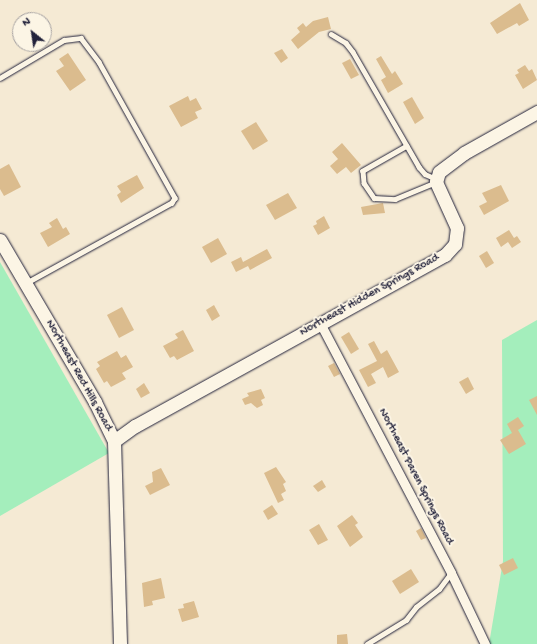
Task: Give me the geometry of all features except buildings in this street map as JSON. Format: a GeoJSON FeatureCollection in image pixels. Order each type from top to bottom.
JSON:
{"type":"FeatureCollection","features":[{"type":"Feature","properties":{"kind":"street"},"geometry":{"type":"LineString","coordinates":[[436,181],[449,162],[537,112]]}},
{"type":"Feature","properties":{"kind":"street","name":"Northeast Hidden Springs Road"},"geometry":{"type":"LineString","coordinates":[[114,441],[320,322],[438,259],[451,249],[457,239],[456,223],[436,181]]}},
{"type":"Feature","properties":{"kind":"street","name":"Northeast Red Hills Road"},"geometry":{"type":"LineString","coordinates":[[0,240],[4,256],[26,284],[95,402],[114,441],[120,644]]}},
{"type":"Feature","properties":{"kind":"street","name":"Northeast Paren Springs Road"},"geometry":{"type":"LineString","coordinates":[[320,322],[451,573],[484,644]]}},
{"type":"Feature","properties":{"kind":"lane"},"geometry":{"type":"LineString","coordinates":[[331,34],[346,43],[353,52],[407,146],[425,174],[436,181]]}},
{"type":"Feature","properties":{"kind":"lane"},"geometry":{"type":"LineString","coordinates":[[0,78],[64,40],[81,38],[99,62],[175,198],[172,203],[26,284]]}},
{"type":"Feature","properties":{"kind":"lane"},"geometry":{"type":"LineString","coordinates":[[407,146],[363,171],[364,183],[374,198],[395,199],[436,181]]}},
{"type":"Feature","properties":{"kind":"lane"},"geometry":{"type":"LineString","coordinates":[[367,644],[406,620],[416,607],[439,589],[451,573]]}},
{"type":"Feature","properties":{"kind":"green space"},"geometry":{"type":"Polygon","coordinates":[[[0,262],[109,453],[0,516],[0,262]]]}},
{"type":"Feature","properties":{"kind":"green space"},"geometry":{"type":"Polygon","coordinates":[[[537,320],[537,644],[489,644],[503,561],[502,340],[537,320]]]}}]}
